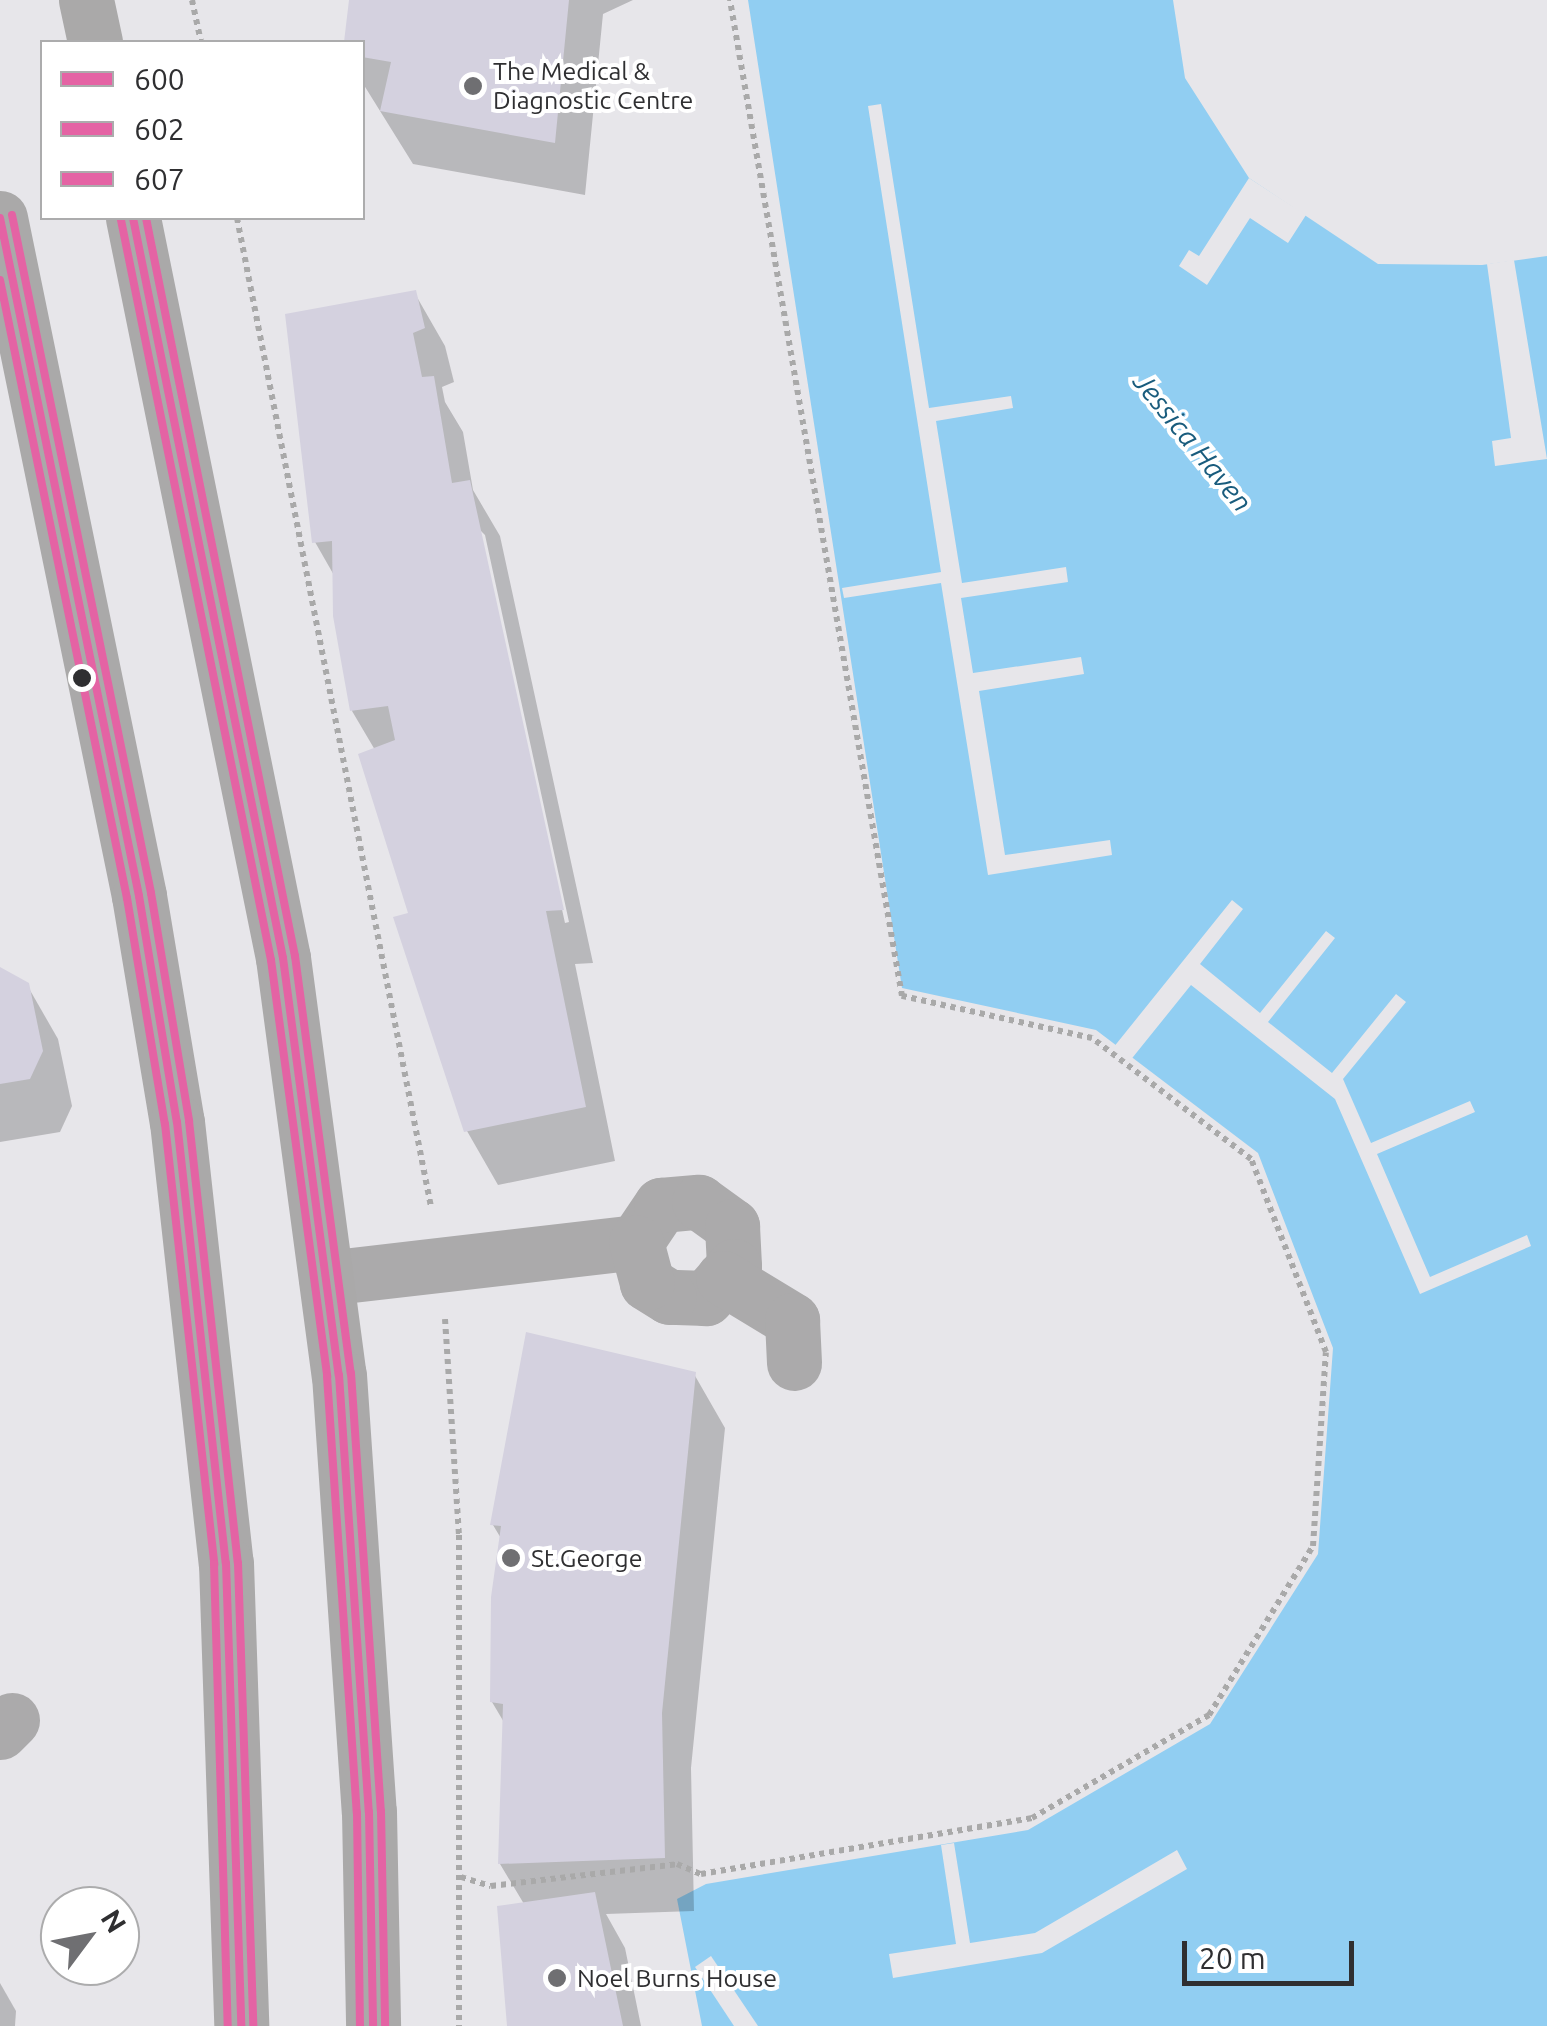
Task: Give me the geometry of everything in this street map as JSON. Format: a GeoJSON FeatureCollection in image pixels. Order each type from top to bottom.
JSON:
{"type":"FeatureCollection","features":[{"type":"Feature","properties":{"kind":"highway"},"geometry":{"type":"LineString","coordinates":[[86,0],[95,40]]}},
{"type":"Feature","properties":{"kind":"highway"},"geometry":{"type":"LineString","coordinates":[[0,218],[139,896],[180,1141],[226,1563],[241,2026]]}},
{"type":"Feature","properties":{"kind":"highway"},"geometry":{"type":"LineString","coordinates":[[132,220],[283,958],[326,1278],[356,1578],[373,2026]]}},
{"type":"Feature","properties":{"kind":"lane"},"geometry":{"type":"LineString","coordinates":[[699,1202],[732,1226],[734,1266],[706,1298],[669,1297],[647,1283],[636,1242],[661,1204],[699,1202]]}},
{"type":"Feature","properties":{"kind":"lane"},"geometry":{"type":"LineString","coordinates":[[326,1278],[636,1242]]}},
{"type":"Feature","properties":{"kind":"lane"},"geometry":{"type":"LineString","coordinates":[[723,1278],[792,1320],[794,1363]]}},
{"type":"Feature","properties":{"kind":"path"},"geometry":{"type":"LineString","coordinates":[[192,0],[201,40]]}},
{"type":"Feature","properties":{"kind":"path"},"geometry":{"type":"LineString","coordinates":[[461,1877],[491,1886],[677,1864],[701,1874],[1032,1818],[1209,1715],[1313,1546],[1326,1352],[1251,1158],[1092,1038],[902,996],[730,0]]}},
{"type":"Feature","properties":{"kind":"path"},"geometry":{"type":"LineString","coordinates":[[238,220],[425,1149],[459,1536],[459,2026]]}},
{"type":"Feature","properties":{"kind":"water","name":"Jessica Haven"},"geometry":{"type":"Polygon","coordinates":[[[748,0],[1173,0],[1185,78],[1249,178],[1378,264],[1482,265],[1547,256],[1547,2026],[702,2026],[677,1899],[706,1884],[1028,1830],[1210,1724],[1318,1554],[1333,1348],[1258,1153],[1096,1030],[902,988],[748,0]]]}},
{"type":"Feature","properties":{"kind":"pier"},"geometry":{"type":"Polygon","coordinates":[[[881,104],[929,408],[1011,396],[1013,408],[936,421],[962,583],[1066,567],[1068,582],[961,598],[973,673],[1081,657],[1084,674],[979,691],[1005,855],[1110,840],[1112,855],[988,875],[941,583],[844,598],[842,588],[941,572],[868,106],[881,104]]]}},
{"type":"Feature","properties":{"kind":"pier"},"geometry":{"type":"Polygon","coordinates":[[[1249,178],[1306,215],[1288,243],[1250,218],[1207,285],[1179,266],[1189,250],[1199,256],[1249,178]]]}},
{"type":"Feature","properties":{"kind":"pier"},"geometry":{"type":"Polygon","coordinates":[[[1514,260],[1547,459],[1495,466],[1492,441],[1511,438],[1487,264],[1514,260]]]}},
{"type":"Feature","properties":{"kind":"pier"},"geometry":{"type":"Polygon","coordinates":[[[1232,900],[1243,909],[1200,964],[1260,1013],[1326,931],[1335,938],[1268,1022],[1332,1073],[1396,994],[1406,1002],[1343,1079],[1371,1143],[1470,1101],[1475,1112],[1377,1154],[1430,1277],[1527,1235],[1531,1246],[1420,1294],[1335,1099],[1191,985],[1129,1062],[1113,1048],[1232,900]]]}},
{"type":"Feature","properties":{"kind":"pier"},"geometry":{"type":"Polygon","coordinates":[[[954,1843],[970,1943],[1035,1933],[1177,1850],[1187,1869],[1042,1953],[893,1978],[889,1954],[956,1944],[941,1845],[954,1843]]]}},
{"type":"Feature","properties":{"kind":"pier"},"geometry":{"type":"Polygon","coordinates":[[[711,1956],[758,2026],[734,2026],[695,1967],[711,1956]]]}},
{"type":"Feature","properties":{"kind":"building","name":"The Medical & Diagnostic Centre"},"geometry":{"type":"Polygon","coordinates":[[[349,0],[569,0],[555,143],[380,111],[391,62],[365,58],[365,40],[344,40],[349,0]]]}},
{"type":"Feature","properties":{"kind":"building"},"geometry":{"type":"Polygon","coordinates":[[[416,290],[425,328],[413,333],[422,377],[434,376],[452,483],[470,480],[564,910],[546,911],[586,1107],[464,1132],[393,917],[408,913],[358,754],[395,740],[388,706],[350,711],[333,616],[332,541],[312,543],[285,314],[416,290]]]}},
{"type":"Feature","properties":{"kind":"building"},"geometry":{"type":"Polygon","coordinates":[[[0,967],[29,983],[43,1051],[30,1079],[0,1084],[0,967]]]}},
{"type":"Feature","properties":{"kind":"building"},"geometry":{"type":"Polygon","coordinates":[[[526,1332],[696,1372],[662,1713],[665,1858],[498,1864],[503,1704],[490,1702],[491,1597],[501,1526],[490,1525],[526,1332]]]}},
{"type":"Feature","properties":{"kind":"building","name":"Noel Burns House"},"geometry":{"type":"Polygon","coordinates":[[[595,1892],[623,2026],[507,2026],[497,1906],[595,1892]]]}},
{"type":"Feature","properties":{"kind":"transit line","name":"607"},"geometry":{"type":"LineString","coordinates":[[12,215],[151,893],[189,1121],[238,1563],[253,2026]]}},
{"type":"Feature","properties":{"kind":"transit line","name":"600"},"geometry":{"type":"LineString","coordinates":[[0,218],[139,896],[177,1122],[226,1563],[241,2026]]}},
{"type":"Feature","properties":{"kind":"transit line","name":"602"},"geometry":{"type":"LineString","coordinates":[[121,220],[271,960],[327,1376],[357,1813],[360,2026]]}},
{"type":"Feature","properties":{"kind":"transit line","name":"600"},"geometry":{"type":"LineString","coordinates":[[133,220],[283,958],[339,1375],[369,1812],[373,2026]]}},
{"type":"Feature","properties":{"kind":"transit line","name":"607"},"geometry":{"type":"LineString","coordinates":[[146,220],[295,956],[351,1373],[381,1811],[385,2026]]}},
{"type":"Feature","properties":{"kind":"transit line","name":"602"},"geometry":{"type":"LineString","coordinates":[[0,280],[127,898],[165,1124],[214,1564],[228,2026]]}},
{"type":"Feature","properties":{"kind":"place","name":"The Medical & Diagnostic Centre"},"geometry":{"type":"Point","coordinates":[473,86]}},
{"type":"Feature","properties":{"kind":"place","name":"St.George"},"geometry":{"type":"Point","coordinates":[511,1558]}},
{"type":"Feature","properties":{"kind":"place","name":"Noel Burns House"},"geometry":{"type":"Point","coordinates":[557,1978]}}]}
